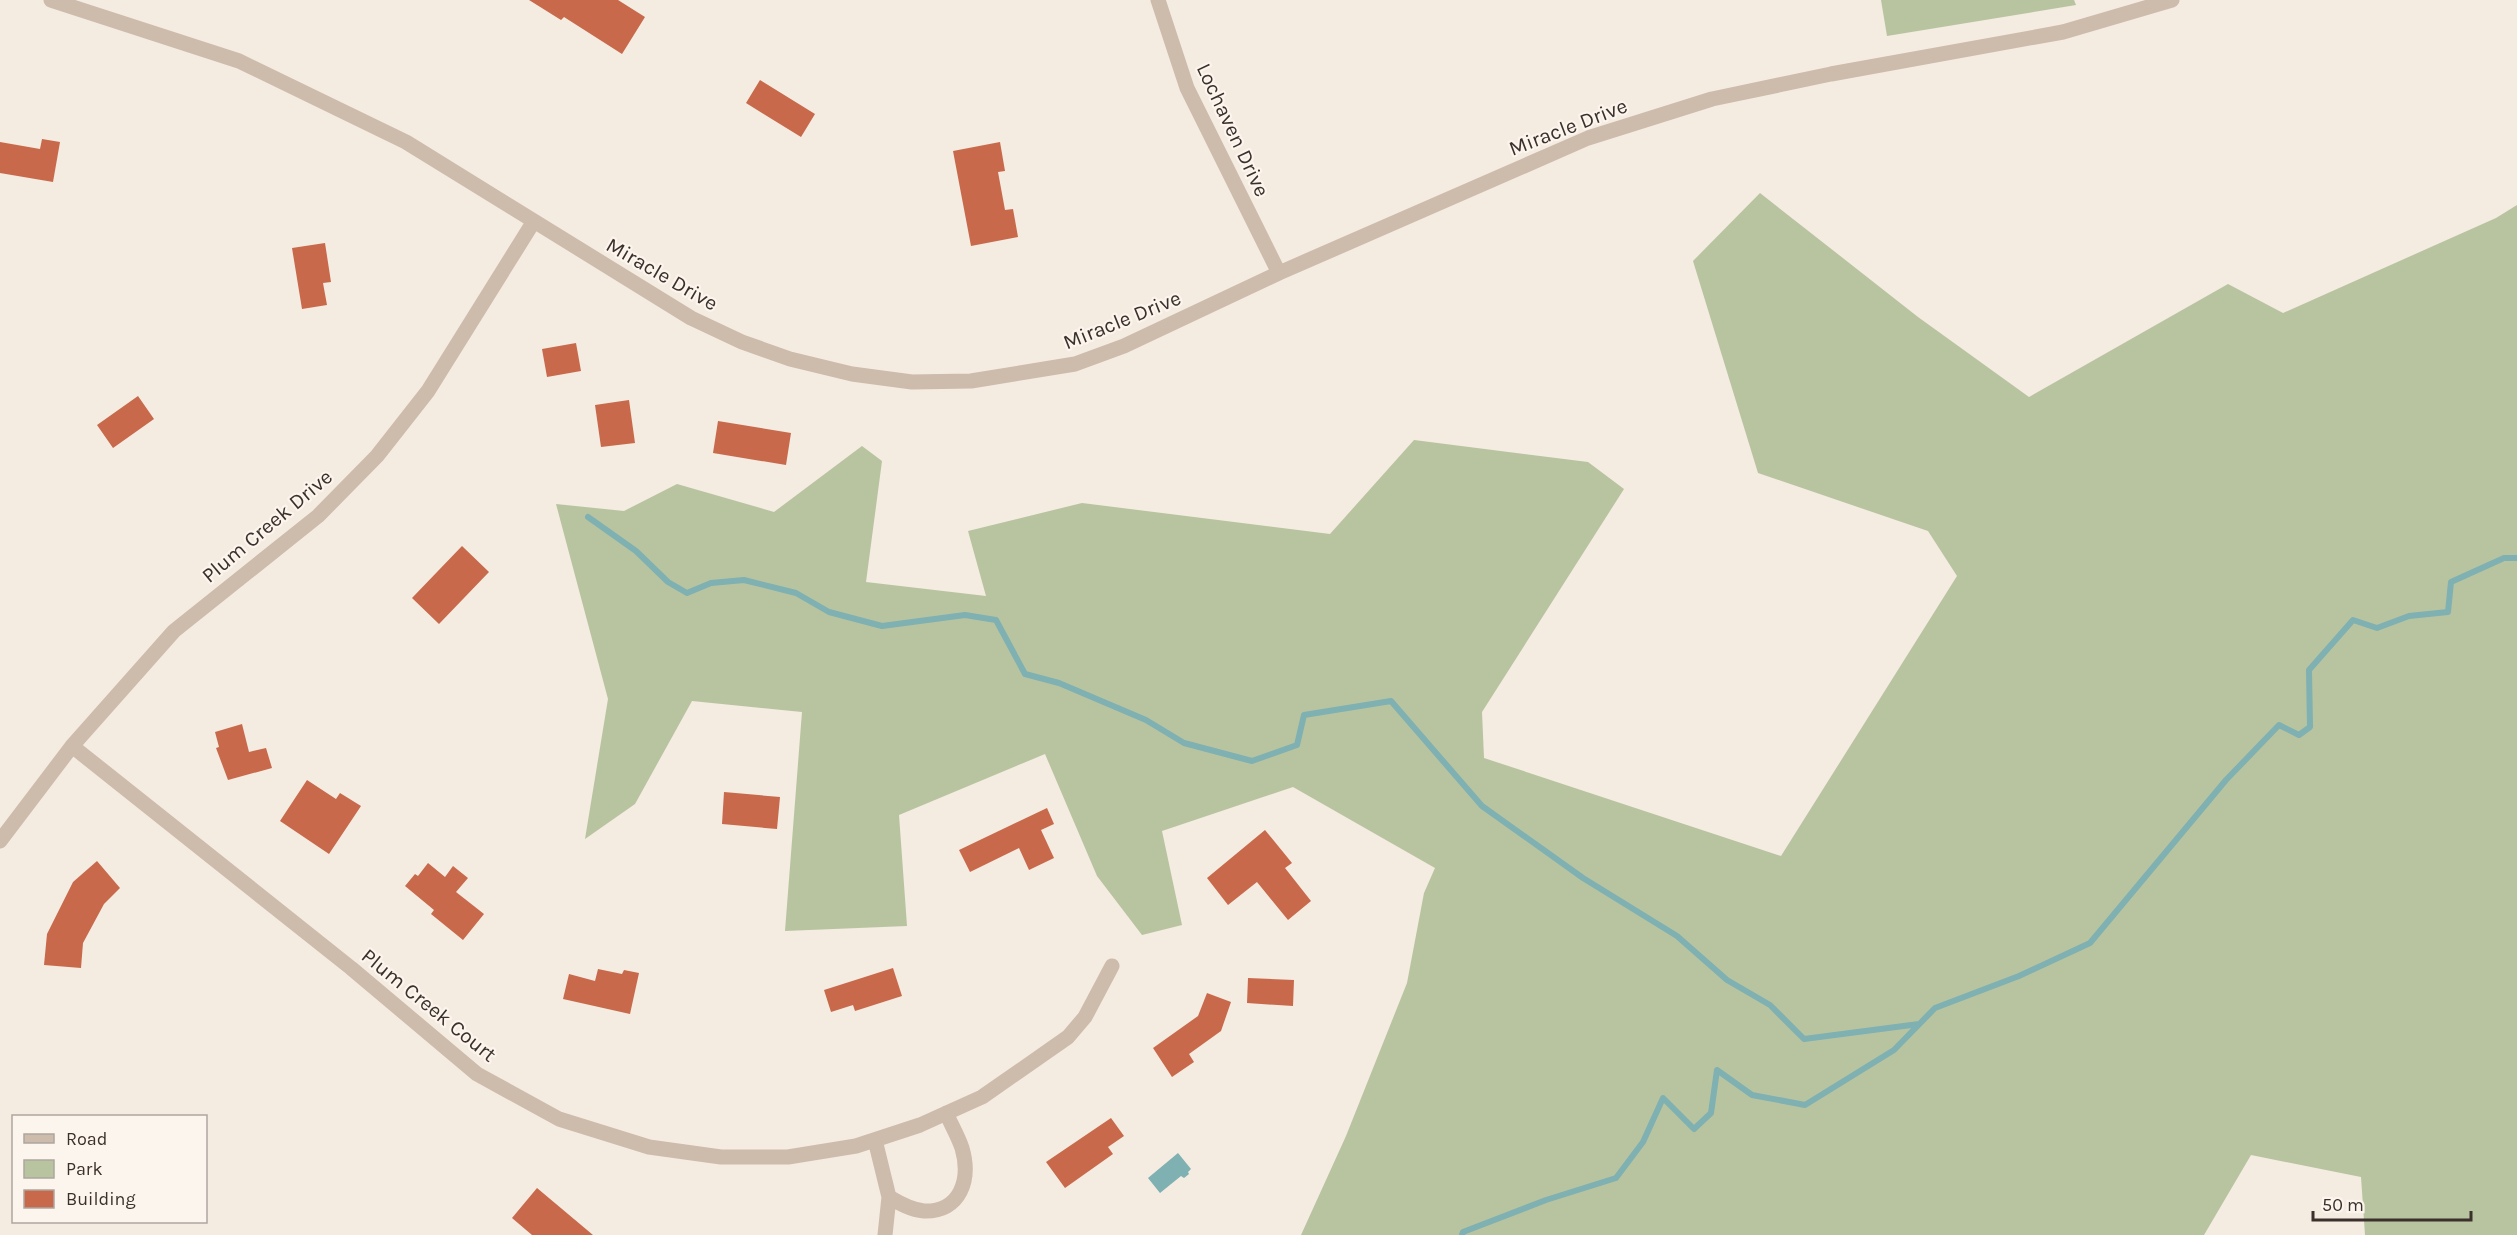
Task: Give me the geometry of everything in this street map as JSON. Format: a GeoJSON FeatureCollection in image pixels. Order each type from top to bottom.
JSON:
{"type":"FeatureCollection","features":[{"type":"Feature","properties":{"kind":"street","name":"Miracle Drive"},"geometry":{"type":"LineString","coordinates":[[51,0],[239,61],[406,142],[691,318],[742,342],[790,359],[852,375],[912,382],[971,381],[1075,364],[1124,346],[1279,273],[1588,138],[1712,99],[1842,72],[2063,32],[2172,0]]}},
{"type":"Feature","properties":{"kind":"street","name":"Lochaven Drive"},"geometry":{"type":"LineString","coordinates":[[1158,0],[1187,88],[1279,273]]}},
{"type":"Feature","properties":{"kind":"street","name":"Plum Creek Drive"},"geometry":{"type":"LineString","coordinates":[[0,841],[72,746],[174,631],[318,516],[377,456],[428,391],[534,221]]}},
{"type":"Feature","properties":{"kind":"street","name":"Plum Creek Court"},"geometry":{"type":"LineString","coordinates":[[72,746],[351,968],[477,1074],[559,1119],[649,1147],[721,1157],[789,1157],[856,1146],[920,1125],[982,1097],[1068,1037],[1085,1017],[1112,966]]}},
{"type":"Feature","properties":{"kind":"street"},"geometry":{"type":"LineString","coordinates":[[889,1197],[905,1206],[922,1211],[948,1206],[957,1199],[963,1188],[965,1170],[962,1147],[946,1113]]}},
{"type":"Feature","properties":{"kind":"street"},"geometry":{"type":"LineString","coordinates":[[875,1140],[889,1197],[885,1235]]}},
{"type":"Feature","properties":{"kind":"green space"},"geometry":{"type":"Polygon","coordinates":[[[1881,0],[2074,0],[2076,5],[1887,36],[1881,0]]]}},
{"type":"Feature","properties":{"kind":"green space"},"geometry":{"type":"Polygon","coordinates":[[[1760,193],[1918,317],[2029,397],[2228,284],[2283,313],[2496,218],[2517,205],[2517,1235],[2365,1235],[2361,1177],[2251,1155],[2204,1235],[1301,1235],[1346,1136],[1407,983],[1424,893],[1435,868],[1293,787],[1162,831],[1182,925],[1142,935],[1097,876],[1045,754],[899,815],[907,926],[785,931],[802,712],[692,701],[635,804],[585,839],[608,699],[556,504],[624,511],[677,484],[774,512],[862,446],[882,461],[866,582],[986,596],[968,531],[1082,503],[1330,534],[1414,440],[1588,462],[1624,489],[1482,712],[1484,758],[1781,856],[1957,576],[1928,531],[1758,473],[1693,261],[1760,193]]]}},
{"type":"Feature","properties":{"kind":"water"},"geometry":{"type":"Polygon","coordinates":[[[1178,1153],[1191,1169],[1189,1174],[1184,1178],[1181,1176],[1160,1193],[1148,1178],[1178,1153]]]}},
{"type":"Feature","properties":{"kind":"building"},"geometry":{"type":"Polygon","coordinates":[[[529,0],[618,0],[645,17],[622,54],[564,17],[561,20],[529,0]]]}},
{"type":"Feature","properties":{"kind":"building"},"geometry":{"type":"Polygon","coordinates":[[[760,80],[815,114],[801,137],[746,103],[760,80]]]}},
{"type":"Feature","properties":{"kind":"building"},"geometry":{"type":"Polygon","coordinates":[[[42,139],[60,142],[53,182],[0,173],[0,142],[40,149],[42,139]]]}},
{"type":"Feature","properties":{"kind":"building"},"geometry":{"type":"Polygon","coordinates":[[[1000,142],[1005,171],[998,172],[1005,210],[1013,209],[1018,237],[971,246],[953,151],[1000,142]]]}},
{"type":"Feature","properties":{"kind":"building"},"geometry":{"type":"Polygon","coordinates":[[[325,243],[331,282],[323,283],[327,305],[302,309],[292,248],[325,243]]]}},
{"type":"Feature","properties":{"kind":"building"},"geometry":{"type":"Polygon","coordinates":[[[576,343],[581,371],[547,377],[542,349],[576,343]]]}},
{"type":"Feature","properties":{"kind":"building"},"geometry":{"type":"Polygon","coordinates":[[[138,396],[154,419],[113,448],[97,425],[138,396]]]}},
{"type":"Feature","properties":{"kind":"building"},"geometry":{"type":"Polygon","coordinates":[[[629,400],[635,443],[601,447],[595,405],[629,400]]]}},
{"type":"Feature","properties":{"kind":"building"},"geometry":{"type":"Polygon","coordinates":[[[718,421],[791,433],[786,465],[713,453],[718,421]]]}},
{"type":"Feature","properties":{"kind":"building"},"geometry":{"type":"Polygon","coordinates":[[[462,546],[489,572],[439,624],[412,598],[462,546]]]}},
{"type":"Feature","properties":{"kind":"building"},"geometry":{"type":"Polygon","coordinates":[[[242,724],[249,752],[266,748],[272,768],[228,780],[216,748],[219,747],[215,732],[242,724]]]}},
{"type":"Feature","properties":{"kind":"building"},"geometry":{"type":"Polygon","coordinates":[[[307,780],[336,799],[340,793],[361,806],[329,854],[280,821],[307,780]]]}},
{"type":"Feature","properties":{"kind":"building"},"geometry":{"type":"Polygon","coordinates":[[[724,792],[780,797],[777,829],[722,824],[724,792]]]}},
{"type":"Feature","properties":{"kind":"building"},"geometry":{"type":"Polygon","coordinates":[[[1047,808],[1054,824],[1041,830],[1054,858],[1029,870],[1019,848],[970,872],[959,850],[1047,808]]]}},
{"type":"Feature","properties":{"kind":"building"},"geometry":{"type":"Polygon","coordinates":[[[1265,830],[1292,863],[1285,868],[1311,901],[1288,920],[1257,882],[1228,905],[1207,878],[1265,830]]]}},
{"type":"Feature","properties":{"kind":"building"},"geometry":{"type":"Polygon","coordinates":[[[97,861],[120,888],[104,904],[83,943],[81,968],[44,965],[47,934],[73,882],[97,861]]]}},
{"type":"Feature","properties":{"kind":"building"},"geometry":{"type":"Polygon","coordinates":[[[428,863],[445,877],[453,866],[468,878],[456,892],[484,914],[463,940],[431,914],[434,910],[405,886],[415,874],[418,876],[428,863]]]}},
{"type":"Feature","properties":{"kind":"building"},"geometry":{"type":"Polygon","coordinates":[[[893,968],[902,996],[855,1011],[853,1005],[831,1012],[824,990],[893,968]]]}},
{"type":"Feature","properties":{"kind":"building"},"geometry":{"type":"Polygon","coordinates":[[[598,969],[622,974],[624,970],[639,973],[630,1014],[563,999],[569,974],[595,981],[598,969]]]}},
{"type":"Feature","properties":{"kind":"building"},"geometry":{"type":"Polygon","coordinates":[[[1248,978],[1294,980],[1293,1006],[1247,1003],[1248,978]]]}},
{"type":"Feature","properties":{"kind":"building"},"geometry":{"type":"Polygon","coordinates":[[[1207,993],[1231,1002],[1221,1031],[1189,1054],[1194,1062],[1172,1077],[1153,1048],[1198,1016],[1207,993]]]}},
{"type":"Feature","properties":{"kind":"building"},"geometry":{"type":"Polygon","coordinates":[[[1111,1118],[1124,1136],[1108,1147],[1113,1154],[1065,1188],[1046,1162],[1111,1118]]]}},
{"type":"Feature","properties":{"kind":"building"},"geometry":{"type":"Polygon","coordinates":[[[537,1188],[593,1235],[532,1235],[512,1218],[537,1188]]]}},
{"type":"Feature","properties":{"kind":"waterway"},"geometry":{"type":"LineString","coordinates":[[588,517],[636,551],[668,582],[687,593],[711,583],[744,580],[796,593],[829,612],[882,626],[965,615],[996,620],[1025,674],[1059,683],[1146,720],[1184,743],[1252,761],[1297,745],[1304,715],[1391,701],[1482,806],[1583,878],[1677,936],[1727,980],[1770,1005],[1804,1039],[1919,1024]]}},
{"type":"Feature","properties":{"kind":"waterway"},"geometry":{"type":"LineString","coordinates":[[1462,1235],[1463,1232],[1546,1200],[1616,1178],[1643,1142],[1663,1098],[1694,1129],[1711,1113],[1717,1070],[1752,1095],[1805,1105],[1894,1050],[1935,1008],[2019,976],[2090,943],[2226,780],[2279,725],[2299,735],[2310,727],[2309,670],[2353,620],[2377,628],[2409,616],[2448,612],[2451,582],[2504,558],[2517,558]]}}]}
